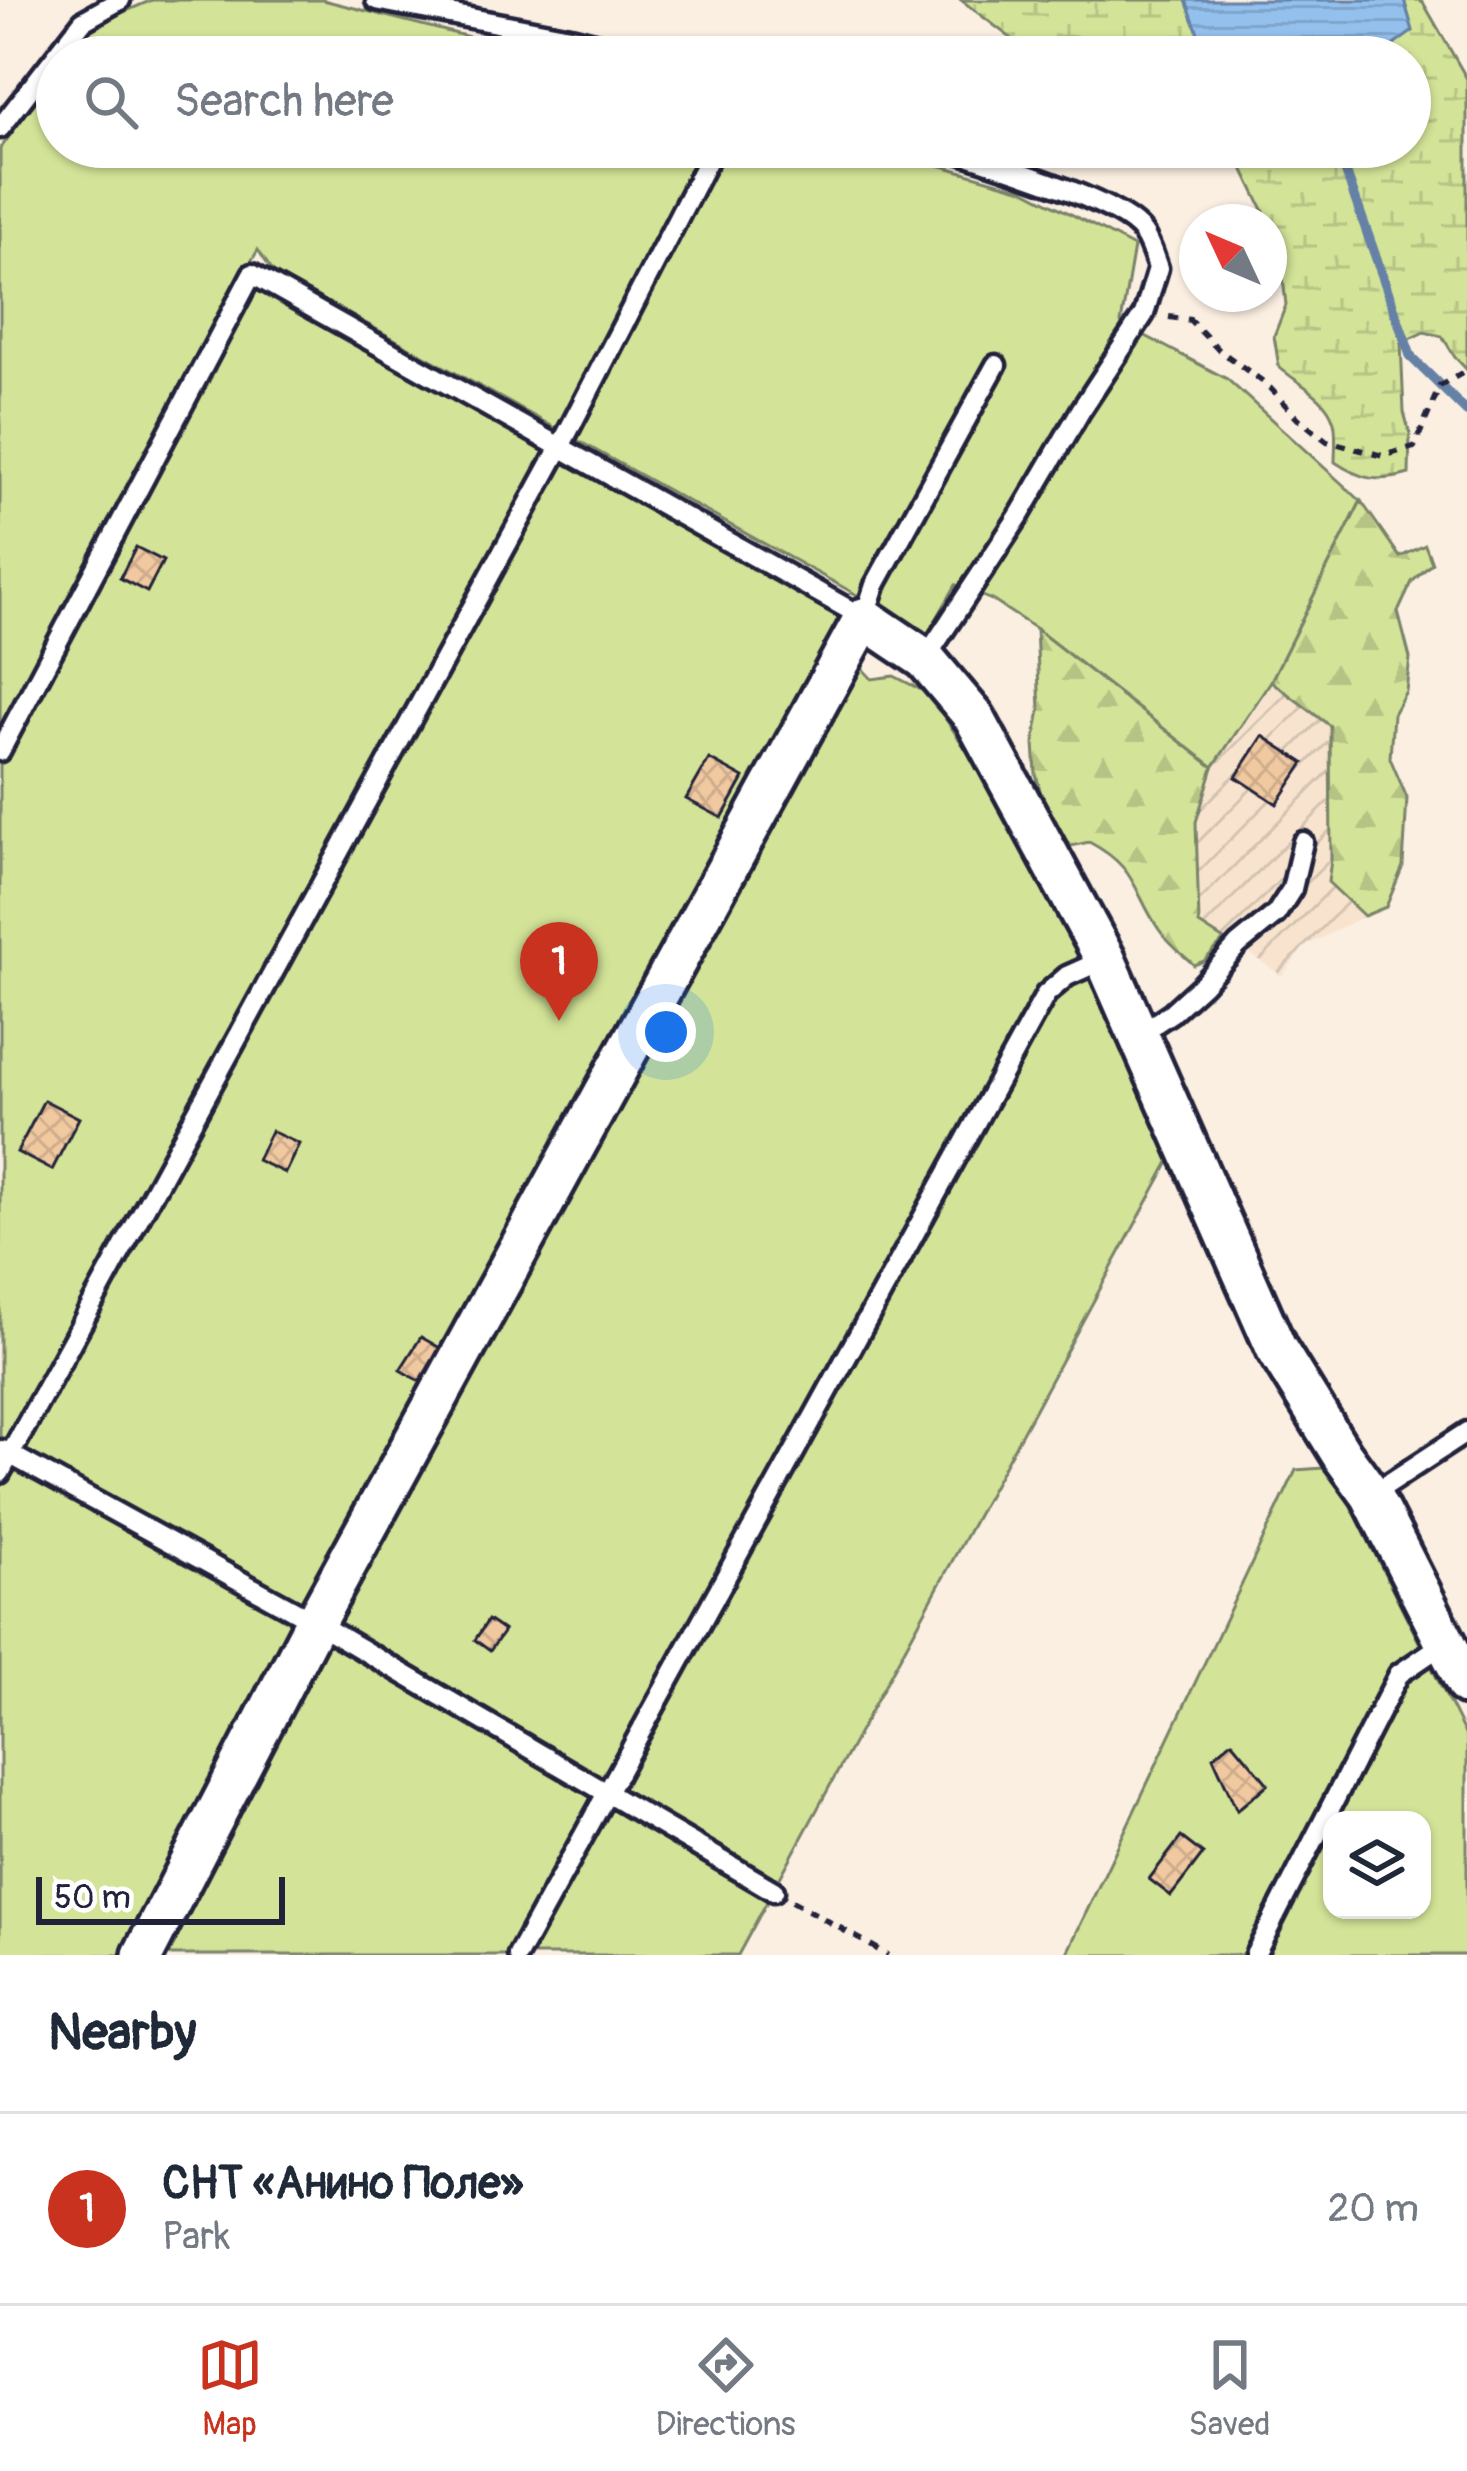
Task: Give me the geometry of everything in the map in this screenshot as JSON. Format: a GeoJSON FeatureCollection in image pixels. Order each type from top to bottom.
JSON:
{"type":"FeatureCollection","features":[{"type":"Feature","properties":{"kind":"street"},"geometry":{"type":"LineString","coordinates":[[142,1955],[316,1622],[865,618],[925,659],[974,717],[1105,959],[1276,1348],[1371,1495],[1467,1685]]}},
{"type":"Feature","properties":{"kind":"lane"},"geometry":{"type":"LineString","coordinates":[[71,36],[83,21],[120,0]]}},
{"type":"Feature","properties":{"kind":"lane"},"geometry":{"type":"LineString","coordinates":[[376,0],[565,36]]}},
{"type":"Feature","properties":{"kind":"lane"},"geometry":{"type":"LineString","coordinates":[[0,128],[36,82]]}},
{"type":"Feature","properties":{"kind":"lane"},"geometry":{"type":"LineString","coordinates":[[0,1473],[5,1451],[560,447],[704,168]]}},
{"type":"Feature","properties":{"kind":"lane"},"geometry":{"type":"LineString","coordinates":[[925,659],[1144,314],[1158,268],[1142,230],[1116,210],[1006,168]]}},
{"type":"Feature","properties":{"kind":"lane"},"geometry":{"type":"LineString","coordinates":[[0,752],[252,274],[865,618],[875,585],[996,364]]}},
{"type":"Feature","properties":{"kind":"lane"},"geometry":{"type":"LineString","coordinates":[[1138,1035],[1171,1013],[1276,914],[1292,889],[1303,842]]}},
{"type":"Feature","properties":{"kind":"lane"},"geometry":{"type":"LineString","coordinates":[[518,1955],[1046,994],[1067,976],[1105,959]]}},
{"type":"Feature","properties":{"kind":"lane"},"geometry":{"type":"LineString","coordinates":[[1371,1495],[1467,1432]]}},
{"type":"Feature","properties":{"kind":"lane"},"geometry":{"type":"LineString","coordinates":[[5,1451],[316,1622],[774,1891]]}},
{"type":"Feature","properties":{"kind":"lane"},"geometry":{"type":"LineString","coordinates":[[1255,1955],[1400,1674],[1446,1642]]}},
{"type":"Feature","properties":{"kind":"path"},"geometry":{"type":"LineString","coordinates":[[1144,314],[1190,320],[1327,441],[1383,455],[1414,447],[1440,386],[1467,370]]}},
{"type":"Feature","properties":{"kind":"path"},"geometry":{"type":"LineString","coordinates":[[774,1891],[889,1955]]}},
{"type":"Feature","properties":{"kind":"shaded area"},"geometry":{"type":"Polygon","coordinates":[[[1271,681],[1330,726],[1328,882],[1364,916],[1304,947],[1282,976],[1199,925],[1196,821],[1213,767],[1271,681]]]}},
{"type":"Feature","properties":{"kind":"green space"},"geometry":{"type":"Polygon","coordinates":[[[152,0],[323,0],[465,36],[84,36],[91,26],[152,0]]]}},
{"type":"Feature","properties":{"kind":"green space"},"geometry":{"type":"Polygon","coordinates":[[[961,0],[1186,0],[1199,36],[1008,36],[961,0]]]}},
{"type":"Feature","properties":{"kind":"green space"},"geometry":{"type":"Polygon","coordinates":[[[1404,0],[1419,0],[1467,79],[1467,370],[1442,336],[1424,332],[1401,343],[1409,474],[1379,479],[1335,462],[1330,413],[1319,398],[1279,367],[1274,336],[1287,312],[1287,204],[1260,204],[1243,168],[1431,168],[1431,36],[1406,36],[1413,31],[1404,0]]]}},
{"type":"Feature","properties":{"kind":"green space"},"geometry":{"type":"Polygon","coordinates":[[[36,100],[36,168],[949,168],[1023,189],[1134,247],[1121,323],[1227,379],[1361,501],[1271,681],[1213,767],[992,600],[956,585],[925,639],[886,611],[273,272],[258,250],[242,277],[841,618],[836,641],[872,679],[894,676],[929,694],[1086,947],[1174,1153],[738,1955],[0,1955],[0,149],[36,100]]]}},
{"type":"Feature","properties":{"kind":"green space"},"geometry":{"type":"Polygon","coordinates":[[[1361,501],[1400,557],[1425,545],[1432,563],[1412,582],[1398,612],[1410,658],[1406,691],[1393,714],[1390,758],[1407,798],[1403,866],[1386,907],[1364,916],[1328,882],[1330,726],[1271,681],[1361,501]]]}},
{"type":"Feature","properties":{"kind":"green space"},"geometry":{"type":"Polygon","coordinates":[[[1036,629],[1213,767],[1196,822],[1199,924],[1224,940],[1204,961],[1194,965],[1167,940],[1117,861],[1089,842],[1067,847],[1051,834],[1036,774],[1034,743],[1040,710],[1036,629]]]}},
{"type":"Feature","properties":{"kind":"green space"},"geometry":{"type":"Polygon","coordinates":[[[1323,1468],[1348,1500],[1467,1738],[1467,1955],[1066,1955],[1296,1470],[1323,1468]]]}},
{"type":"Feature","properties":{"kind":"water"},"geometry":{"type":"Polygon","coordinates":[[[1186,0],[1404,0],[1413,31],[1406,36],[1199,36],[1186,0]]]}},
{"type":"Feature","properties":{"kind":"building"},"geometry":{"type":"Polygon","coordinates":[[[136,547],[163,561],[147,592],[120,578],[136,547]]]}},
{"type":"Feature","properties":{"kind":"building"},"geometry":{"type":"Polygon","coordinates":[[[1263,736],[1304,763],[1277,804],[1236,777],[1263,736]]]}},
{"type":"Feature","properties":{"kind":"building"},"geometry":{"type":"Polygon","coordinates":[[[709,759],[744,778],[722,818],[686,799],[709,759]]]}},
{"type":"Feature","properties":{"kind":"building"},"geometry":{"type":"Polygon","coordinates":[[[44,1100],[79,1118],[52,1170],[17,1152],[44,1100]]]}},
{"type":"Feature","properties":{"kind":"building"},"geometry":{"type":"Polygon","coordinates":[[[271,1131],[299,1144],[285,1173],[257,1160],[271,1131]]]}},
{"type":"Feature","properties":{"kind":"building"},"geometry":{"type":"Polygon","coordinates":[[[421,1337],[440,1348],[420,1381],[400,1370],[421,1337]]]}},
{"type":"Feature","properties":{"kind":"building"},"geometry":{"type":"Polygon","coordinates":[[[488,1620],[504,1631],[490,1651],[475,1640],[488,1620]]]}},
{"type":"Feature","properties":{"kind":"building"},"geometry":{"type":"Polygon","coordinates":[[[1232,1741],[1268,1784],[1237,1810],[1213,1757],[1232,1741]]]}},
{"type":"Feature","properties":{"kind":"building"},"geometry":{"type":"Polygon","coordinates":[[[1181,1837],[1203,1854],[1171,1896],[1149,1879],[1181,1837]]]}},
{"type":"Feature","properties":{"kind":"waterway"},"geometry":{"type":"LineString","coordinates":[[1344,168],[1411,357],[1467,412]]}},
{"type":"Feature","properties":{"kind":"place","name":"СНТ «Анино Поле»"},"geometry":{"type":"Point","coordinates":[559,1021]}}]}
